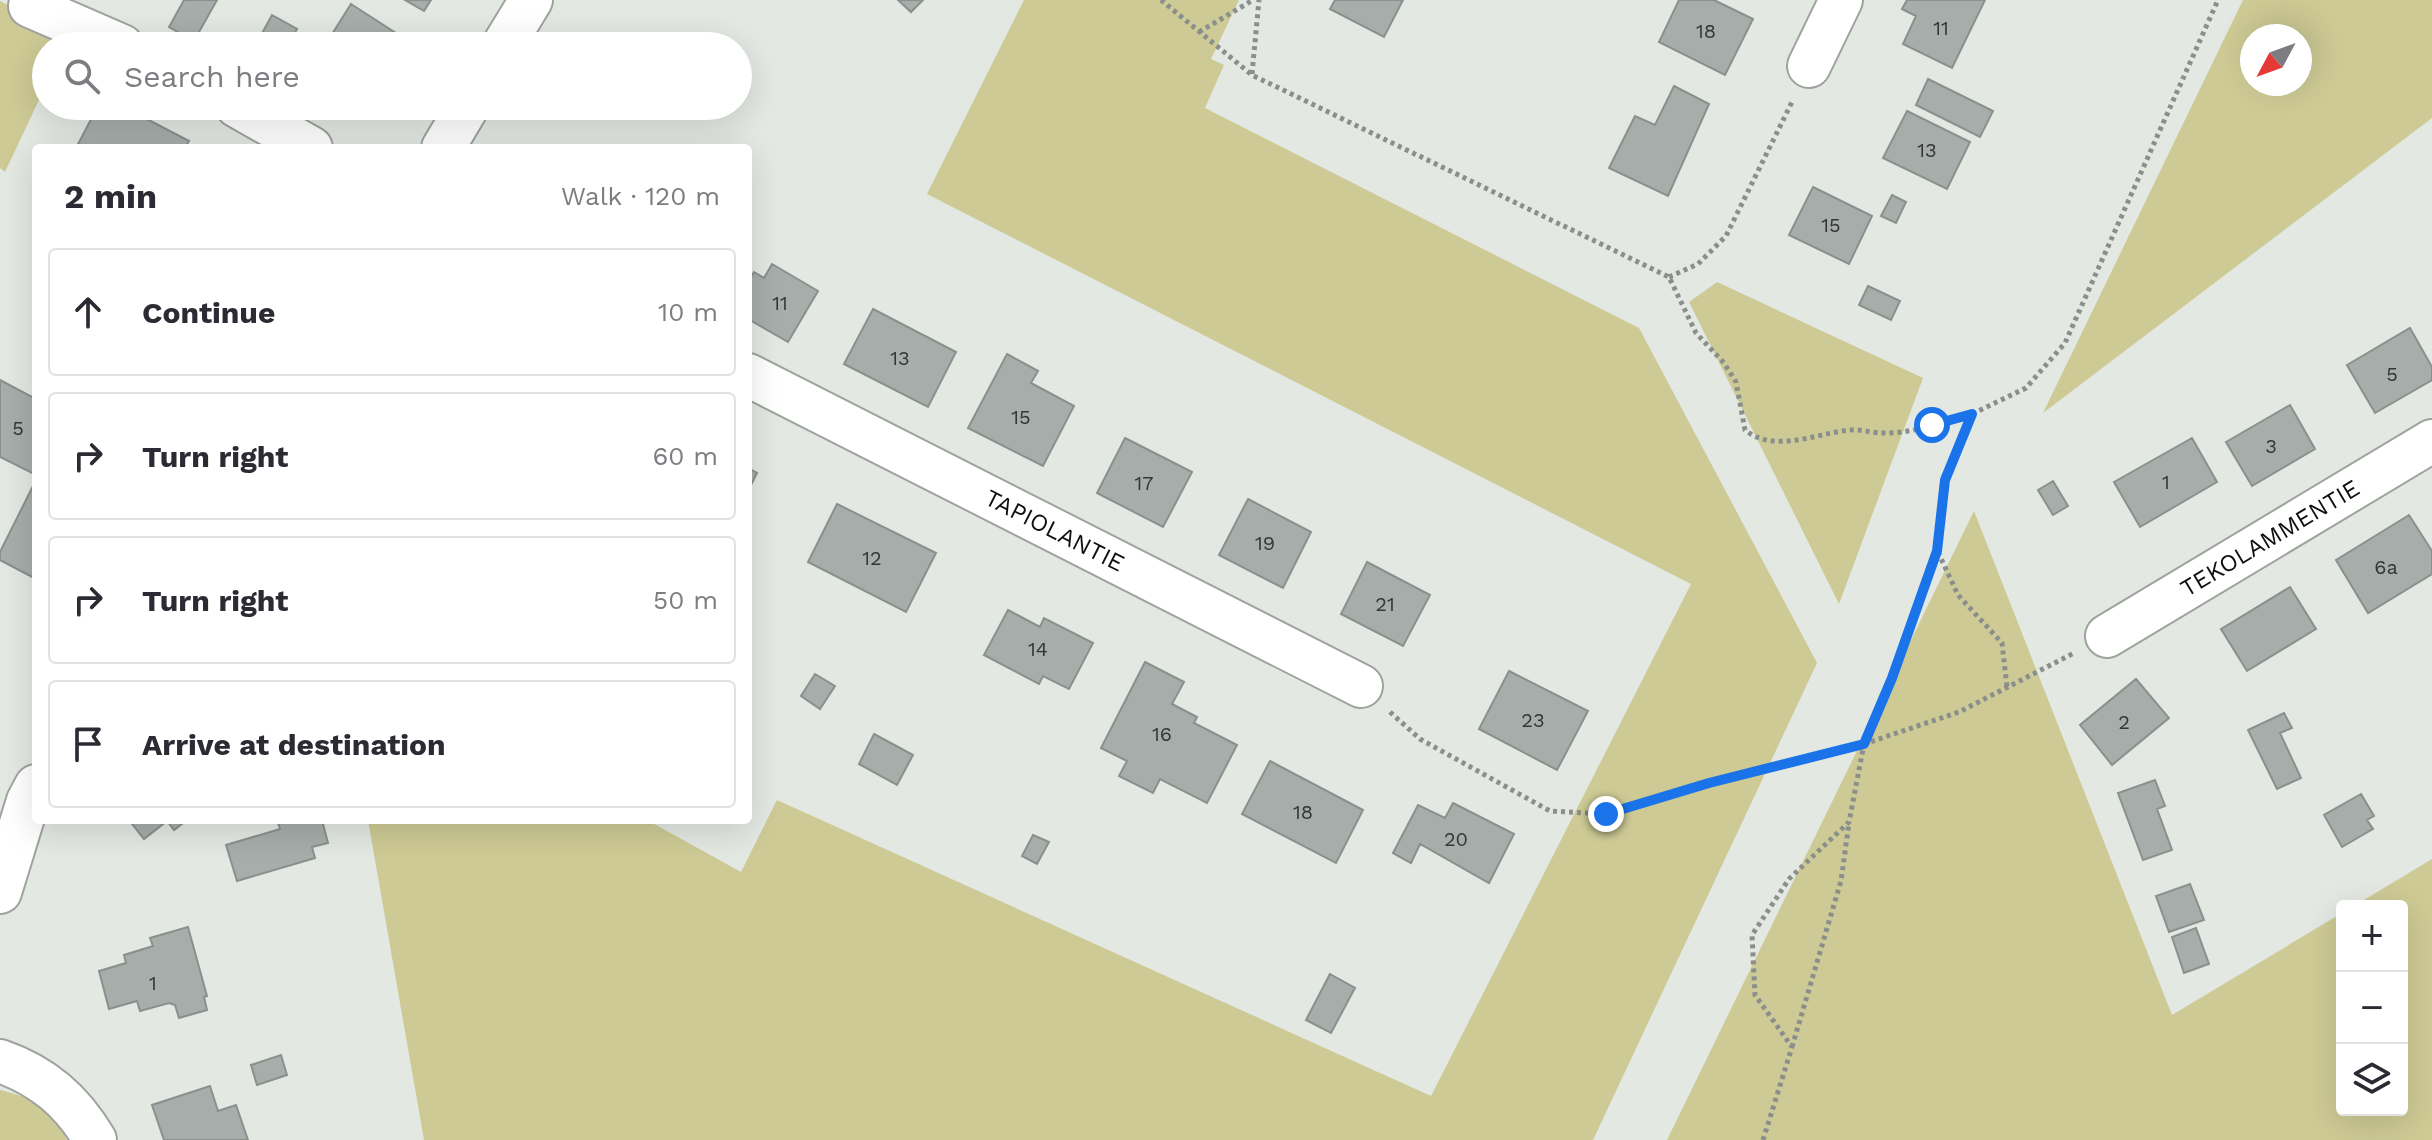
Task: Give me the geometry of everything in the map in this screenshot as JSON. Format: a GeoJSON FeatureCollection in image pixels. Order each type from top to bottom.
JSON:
{"type":"FeatureCollection","features":[{"type":"Feature","properties":{"kind":"street"},"geometry":{"type":"LineString","coordinates":[[512,32],[531,0]]}},
{"type":"Feature","properties":{"kind":"street"},"geometry":{"type":"LineString","coordinates":[[1809,66],[1841,0]]}},
{"type":"Feature","properties":{"kind":"street"},"geometry":{"type":"LineString","coordinates":[[30,6],[90,32]]}},
{"type":"Feature","properties":{"kind":"street"},"geometry":{"type":"LineString","coordinates":[[262,120],[304,144]]}},
{"type":"Feature","properties":{"kind":"street"},"geometry":{"type":"LineString","coordinates":[[445,144],[460,120]]}},
{"type":"Feature","properties":{"kind":"street","name":"TAPIOLANTIE"},"geometry":{"type":"LineString","coordinates":[[752,377],[1361,686]]}},
{"type":"Feature","properties":{"kind":"street","name":"TEKOLAMMENTIE"},"geometry":{"type":"LineString","coordinates":[[2107,636],[2432,441]]}},
{"type":"Feature","properties":{"kind":"street"},"geometry":{"type":"LineString","coordinates":[[0,892],[32,794]]}},
{"type":"Feature","properties":{"kind":"street"},"geometry":{"type":"LineString","coordinates":[[0,1061],[23,1069],[63,1095],[95,1140]]}},
{"type":"Feature","properties":{"kind":"path"},"geometry":{"type":"LineString","coordinates":[[1161,0],[1252,75],[1669,277],[1696,333],[1724,363],[1736,382],[1745,430],[1758,440],[1783,442],[1856,429],[1882,433],[1915,430],[1972,414],[2026,388],[2065,343],[2218,0]]}},
{"type":"Feature","properties":{"kind":"path"},"geometry":{"type":"LineString","coordinates":[[1198,32],[1256,0]]}},
{"type":"Feature","properties":{"kind":"path"},"geometry":{"type":"LineString","coordinates":[[1252,75],[1256,0]]}},
{"type":"Feature","properties":{"kind":"path"},"geometry":{"type":"LineString","coordinates":[[1669,277],[1698,264],[1726,236],[1809,66]]}},
{"type":"Feature","properties":{"kind":"path"},"geometry":{"type":"LineString","coordinates":[[1763,1140],[1841,881],[1864,744],[1892,678],[1937,551],[1945,480],[1972,414]]}},
{"type":"Feature","properties":{"kind":"path"},"geometry":{"type":"LineString","coordinates":[[1937,551],[1958,595],[2002,643],[2007,687]]}},
{"type":"Feature","properties":{"kind":"path"},"geometry":{"type":"LineString","coordinates":[[1361,686],[1420,739],[1550,811],[1606,814],[1709,783],[1864,744],[1959,712],[2107,636]]}},
{"type":"Feature","properties":{"kind":"path"},"geometry":{"type":"LineString","coordinates":[[1792,1047],[1755,995],[1752,935],[1789,879],[1849,822]]}},
{"type":"Feature","properties":{"kind":"shaded area"},"geometry":{"type":"Polygon","coordinates":[[[1024,0],[1239,0],[1211,59],[1224,65],[1205,108],[1639,328],[1817,663],[1593,1140],[424,1140],[369,824],[654,824],[741,872],[777,800],[1431,1096],[1691,584],[927,194],[1024,0]]]}},
{"type":"Feature","properties":{"kind":"shaded area"},"geometry":{"type":"Polygon","coordinates":[[[2243,0],[2432,0],[2432,118],[2043,413],[2243,0]]]}},
{"type":"Feature","properties":{"kind":"shaded area"},"geometry":{"type":"Polygon","coordinates":[[[0,1],[61,32],[32,32],[32,115],[5,172],[0,168],[0,1]]]}},
{"type":"Feature","properties":{"kind":"shaded area"},"geometry":{"type":"Polygon","coordinates":[[[1717,282],[1923,378],[1839,604],[1689,302],[1717,282]]]}},
{"type":"Feature","properties":{"kind":"shaded area"},"geometry":{"type":"Polygon","coordinates":[[[1974,511],[2172,1015],[2336,917],[2336,1116],[2408,1116],[2408,900],[2364,900],[2432,859],[2432,1140],[1667,1140],[1974,511]]]}},
{"type":"Feature","properties":{"kind":"shaded area"},"geometry":{"type":"Polygon","coordinates":[[[0,1090],[42,1105],[56,1118],[67,1140],[0,1140],[0,1090]]]}},
{"type":"Feature","properties":{"kind":"building"},"geometry":{"type":"Polygon","coordinates":[[[184,0],[217,0],[199,32],[178,32],[169,27],[184,0]]]}},
{"type":"Feature","properties":{"kind":"building"},"geometry":{"type":"Polygon","coordinates":[[[405,0],[431,0],[424,11],[405,0]]]}},
{"type":"Feature","properties":{"kind":"building"},"geometry":{"type":"Polygon","coordinates":[[[898,0],[923,0],[911,12],[898,0]]]}},
{"type":"Feature","properties":{"kind":"building"},"geometry":{"type":"Polygon","coordinates":[[[1335,0],[1403,0],[1384,37],[1330,9],[1335,0]]]}},
{"type":"Feature","properties":{"kind":"building"},"geometry":{"type":"Polygon","coordinates":[[[1679,0],[1714,0],[1753,19],[1725,75],[1659,42],[1679,0]]]}},
{"type":"Feature","properties":{"kind":"building"},"geometry":{"type":"Polygon","coordinates":[[[1907,0],[1985,0],[1952,68],[1903,44],[1916,16],[1902,9],[1907,0]]]}},
{"type":"Feature","properties":{"kind":"building"},"geometry":{"type":"Polygon","coordinates":[[[351,4],[394,32],[333,32],[351,4]]]}},
{"type":"Feature","properties":{"kind":"building"},"geometry":{"type":"Polygon","coordinates":[[[272,15],[297,29],[295,32],[263,32],[272,15]]]}},
{"type":"Feature","properties":{"kind":"building"},"geometry":{"type":"Polygon","coordinates":[[[1928,79],[1993,111],[1980,137],[1916,105],[1928,79]]]}},
{"type":"Feature","properties":{"kind":"building"},"geometry":{"type":"Polygon","coordinates":[[[1674,86],[1709,104],[1668,196],[1609,168],[1635,116],[1655,125],[1674,86]]]}},
{"type":"Feature","properties":{"kind":"building"},"geometry":{"type":"Polygon","coordinates":[[[1907,111],[1970,142],[1947,189],[1883,158],[1907,111]]]}},
{"type":"Feature","properties":{"kind":"building"},"geometry":{"type":"Polygon","coordinates":[[[91,120],[149,120],[189,141],[187,144],[78,144],[91,120]]]}},
{"type":"Feature","properties":{"kind":"building"},"geometry":{"type":"Polygon","coordinates":[[[1813,187],[1872,216],[1849,264],[1789,235],[1813,187]]]}},
{"type":"Feature","properties":{"kind":"building"},"geometry":{"type":"Polygon","coordinates":[[[1892,195],[1906,202],[1896,223],[1881,216],[1892,195]]]}},
{"type":"Feature","properties":{"kind":"building"},"geometry":{"type":"Polygon","coordinates":[[[772,264],[818,291],[788,342],[752,321],[752,275],[754,272],[764,278],[772,264]]]}},
{"type":"Feature","properties":{"kind":"building"},"geometry":{"type":"Polygon","coordinates":[[[1868,286],[1900,301],[1891,320],[1859,305],[1868,286]]]}},
{"type":"Feature","properties":{"kind":"building"},"geometry":{"type":"Polygon","coordinates":[[[873,309],[956,352],[928,407],[844,364],[873,309]]]}},
{"type":"Feature","properties":{"kind":"building"},"geometry":{"type":"Polygon","coordinates":[[[2410,328],[2432,367],[2432,380],[2375,413],[2347,365],[2410,328]]]}},
{"type":"Feature","properties":{"kind":"building"},"geometry":{"type":"Polygon","coordinates":[[[1007,354],[1038,371],[1031,383],[1074,406],[1043,466],[968,428],[1007,354]]]}},
{"type":"Feature","properties":{"kind":"building"},"geometry":{"type":"Polygon","coordinates":[[[0,380],[32,397],[32,473],[0,457],[0,380]]]}},
{"type":"Feature","properties":{"kind":"building"},"geometry":{"type":"Polygon","coordinates":[[[2290,405],[2315,449],[2252,486],[2226,442],[2290,405]]]}},
{"type":"Feature","properties":{"kind":"building"},"geometry":{"type":"Polygon","coordinates":[[[1125,438],[1192,472],[1163,527],[1097,493],[1125,438]]]}},
{"type":"Feature","properties":{"kind":"building"},"geometry":{"type":"Polygon","coordinates":[[[2192,438],[2217,482],[2140,527],[2114,482],[2192,438]]]}},
{"type":"Feature","properties":{"kind":"building"},"geometry":{"type":"Polygon","coordinates":[[[2053,481],[2068,506],[2053,515],[2038,490],[2053,481]]]}},
{"type":"Feature","properties":{"kind":"building"},"geometry":{"type":"Polygon","coordinates":[[[32,488],[32,577],[0,560],[0,552],[32,488]]]}},
{"type":"Feature","properties":{"kind":"building"},"geometry":{"type":"Polygon","coordinates":[[[1248,499],[1311,532],[1283,588],[1219,555],[1248,499]]]}},
{"type":"Feature","properties":{"kind":"building"},"geometry":{"type":"Polygon","coordinates":[[[837,504],[936,553],[906,612],[808,562],[837,504]]]}},
{"type":"Feature","properties":{"kind":"building"},"geometry":{"type":"Polygon","coordinates":[[[2409,515],[2432,551],[2432,574],[2368,613],[2336,560],[2409,515]]]}},
{"type":"Feature","properties":{"kind":"building"},"geometry":{"type":"Polygon","coordinates":[[[1367,562],[1430,595],[1403,646],[1341,614],[1367,562]]]}},
{"type":"Feature","properties":{"kind":"building"},"geometry":{"type":"Polygon","coordinates":[[[2290,587],[2316,629],[2247,671],[2221,629],[2290,587]]]}},
{"type":"Feature","properties":{"kind":"building"},"geometry":{"type":"Polygon","coordinates":[[[1008,610],[1040,627],[1044,618],[1093,643],[1069,689],[1043,676],[1039,684],[984,655],[1008,610]]]}},
{"type":"Feature","properties":{"kind":"building"},"geometry":{"type":"Polygon","coordinates":[[[1145,662],[1184,682],[1172,704],[1197,717],[1194,723],[1237,745],[1207,803],[1160,779],[1153,793],[1119,776],[1127,761],[1101,748],[1145,662]]]}},
{"type":"Feature","properties":{"kind":"building"},"geometry":{"type":"Polygon","coordinates":[[[1509,671],[1588,711],[1557,770],[1479,729],[1509,671]]]}},
{"type":"Feature","properties":{"kind":"building"},"geometry":{"type":"Polygon","coordinates":[[[815,674],[835,686],[820,709],[801,696],[815,674]]]}},
{"type":"Feature","properties":{"kind":"building"},"geometry":{"type":"Polygon","coordinates":[[[2136,679],[2169,718],[2112,765],[2080,725],[2136,679]]]}},
{"type":"Feature","properties":{"kind":"building"},"geometry":{"type":"Polygon","coordinates":[[[2284,713],[2292,728],[2280,733],[2301,778],[2277,789],[2248,730],[2284,713]]]}},
{"type":"Feature","properties":{"kind":"building"},"geometry":{"type":"Polygon","coordinates":[[[874,734],[913,755],[897,785],[859,764],[874,734]]]}},
{"type":"Feature","properties":{"kind":"building"},"geometry":{"type":"Polygon","coordinates":[[[1270,761],[1363,810],[1336,863],[1242,814],[1270,761]]]}},
{"type":"Feature","properties":{"kind":"building"},"geometry":{"type":"Polygon","coordinates":[[[2155,780],[2165,806],[2157,809],[2172,850],[2143,860],[2118,793],[2155,780]]]}},
{"type":"Feature","properties":{"kind":"building"},"geometry":{"type":"Polygon","coordinates":[[[2361,794],[2374,816],[2367,820],[2373,829],[2342,847],[2324,815],[2361,794]]]}},
{"type":"Feature","properties":{"kind":"building"},"geometry":{"type":"Polygon","coordinates":[[[1453,803],[1514,834],[1489,883],[1420,844],[1411,863],[1393,853],[1418,805],[1445,818],[1453,803]]]}},
{"type":"Feature","properties":{"kind":"building"},"geometry":{"type":"Polygon","coordinates":[[[132,824],[163,824],[144,839],[132,824]]]}},
{"type":"Feature","properties":{"kind":"building"},"geometry":{"type":"Polygon","coordinates":[[[278,824],[323,824],[328,843],[312,847],[315,858],[237,881],[226,845],[280,829],[278,824]]]}},
{"type":"Feature","properties":{"kind":"building"},"geometry":{"type":"Polygon","coordinates":[[[1033,835],[1049,842],[1037,864],[1022,856],[1033,835]]]}},
{"type":"Feature","properties":{"kind":"building"},"geometry":{"type":"Polygon","coordinates":[[[2190,884],[2204,920],[2169,932],[2156,896],[2190,884]]]}},
{"type":"Feature","properties":{"kind":"building"},"geometry":{"type":"Polygon","coordinates":[[[188,927],[207,996],[204,997],[207,1010],[179,1018],[175,1005],[169,1003],[140,1011],[137,1001],[109,1009],[99,971],[126,963],[124,955],[153,946],[150,938],[188,927]]]}},
{"type":"Feature","properties":{"kind":"building"},"geometry":{"type":"Polygon","coordinates":[[[2196,928],[2209,964],[2184,973],[2172,937],[2196,928]]]}},
{"type":"Feature","properties":{"kind":"building"},"geometry":{"type":"Polygon","coordinates":[[[1330,974],[1355,988],[1331,1033],[1306,1020],[1330,974]]]}},
{"type":"Feature","properties":{"kind":"building"},"geometry":{"type":"Polygon","coordinates":[[[281,1055],[287,1075],[257,1085],[251,1065],[281,1055]]]}},
{"type":"Feature","properties":{"kind":"building"},"geometry":{"type":"Polygon","coordinates":[[[210,1086],[218,1111],[236,1105],[248,1140],[164,1140],[152,1105],[210,1086]]]}},
{"type":"Feature","properties":{"kind":"route"},"geometry":{"type":"LineString","coordinates":[[1606,814],[1709,783],[1864,744],[1892,678],[1937,551],[1945,480],[1972,414],[1932,425]]}}]}
